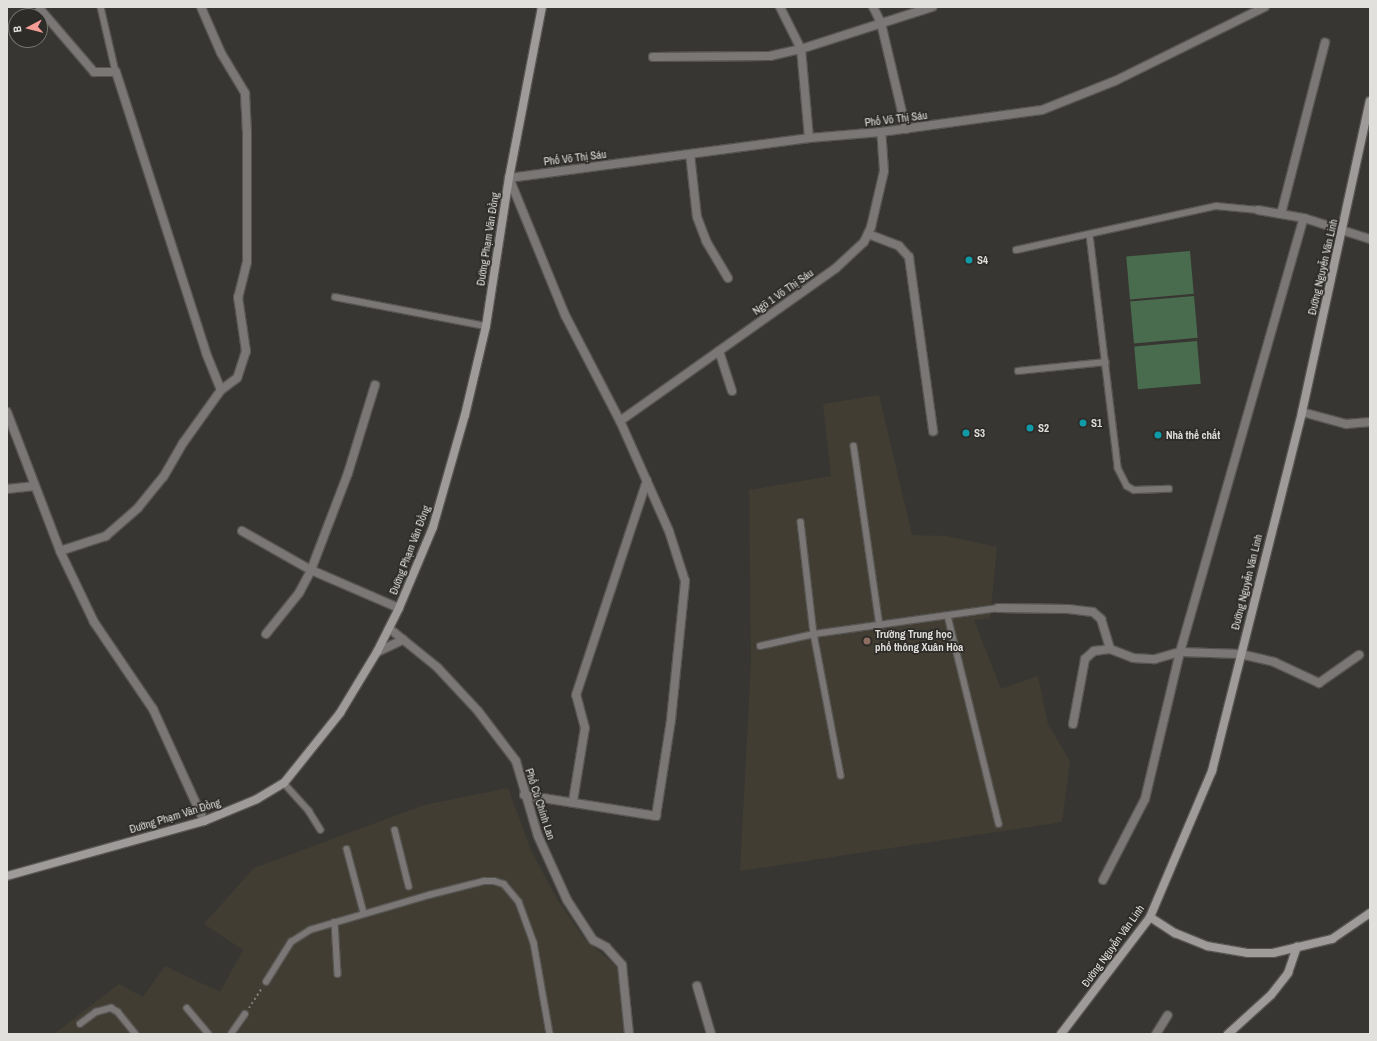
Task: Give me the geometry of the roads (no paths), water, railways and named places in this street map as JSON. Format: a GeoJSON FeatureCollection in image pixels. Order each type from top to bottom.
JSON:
{"type":"FeatureCollection","features":[{"type":"Feature","properties":{"kind":"street"},"geometry":{"type":"LineString","coordinates":[[60,551],[106,536],[138,508],[163,477],[183,443],[221,390],[237,378],[246,351],[238,297],[247,262],[247,134],[245,93],[221,52],[201,7]]}},
{"type":"Feature","properties":{"kind":"street","name":"Đường Phạm Văn Đồng"},"geometry":{"type":"LineString","coordinates":[[7,876],[204,821],[257,799],[284,783],[340,713],[390,629],[433,527],[465,415],[486,326],[510,178],[542,7]]}},
{"type":"Feature","properties":{"kind":"street"},"geometry":{"type":"LineString","coordinates":[[780,7],[801,49],[810,138]]}},
{"type":"Feature","properties":{"kind":"street"},"geometry":{"type":"LineString","coordinates":[[873,7],[881,23],[906,129]]}},
{"type":"Feature","properties":{"kind":"street"},"geometry":{"type":"LineString","coordinates":[[654,57],[770,56],[801,49],[932,7]]}},
{"type":"Feature","properties":{"kind":"street","name":"Phố Võ Thị Sáu"},"geometry":{"type":"LineString","coordinates":[[510,178],[810,138],[906,129],[1042,110],[1115,81],[1260,8]]}},
{"type":"Feature","properties":{"kind":"street"},"geometry":{"type":"LineString","coordinates":[[48,18],[94,72],[116,72],[206,353],[221,390]]}},
{"type":"Feature","properties":{"kind":"street"},"geometry":{"type":"LineString","coordinates":[[1281,214],[1325,43]]}},
{"type":"Feature","properties":{"kind":"street","name":"Đường Nguyễn Văn Linh"},"geometry":{"type":"LineString","coordinates":[[1061,1034],[1150,917],[1212,771],[1240,654],[1302,412],[1343,232],[1370,100]]}},
{"type":"Feature","properties":{"kind":"street","name":"Ngõ 1 Võ Thị Sáu"},"geometry":{"type":"LineString","coordinates":[[620,421],[836,268],[864,242],[868,234],[884,171],[881,132]]}},
{"type":"Feature","properties":{"kind":"street"},"geometry":{"type":"LineString","coordinates":[[690,154],[697,217],[706,241],[728,278]]}},
{"type":"Feature","properties":{"kind":"street"},"geometry":{"type":"LineString","coordinates":[[510,178],[565,314],[620,421],[647,480],[669,531],[685,581],[671,720],[656,816],[574,801],[524,795]]}},
{"type":"Feature","properties":{"kind":"street"},"geometry":{"type":"LineString","coordinates":[[1258,210],[1304,218],[1343,232],[1370,239]]}},
{"type":"Feature","properties":{"kind":"street"},"geometry":{"type":"LineString","coordinates":[[1103,880],[1145,799],[1180,652],[1304,218]]}},
{"type":"Feature","properties":{"kind":"street"},"geometry":{"type":"LineString","coordinates":[[868,234],[899,246],[909,257],[933,431]]}},
{"type":"Feature","properties":{"kind":"street"},"geometry":{"type":"LineString","coordinates":[[719,351],[732,392]]}},
{"type":"Feature","properties":{"kind":"street"},"geometry":{"type":"LineString","coordinates":[[266,634],[299,593],[311,570],[348,473],[375,385]]}},
{"type":"Feature","properties":{"kind":"street"},"geometry":{"type":"LineString","coordinates":[[7,412],[60,551],[94,622],[153,709],[204,821]]}},
{"type":"Feature","properties":{"kind":"street"},"geometry":{"type":"LineString","coordinates":[[1302,412],[1346,424],[1370,422]]}},
{"type":"Feature","properties":{"kind":"street"},"geometry":{"type":"LineString","coordinates":[[574,801],[585,728],[576,695],[647,480]]}},
{"type":"Feature","properties":{"kind":"street"},"geometry":{"type":"LineString","coordinates":[[7,490],[35,486]]}},
{"type":"Feature","properties":{"kind":"street"},"geometry":{"type":"LineString","coordinates":[[242,531],[311,570],[399,608]]}},
{"type":"Feature","properties":{"kind":"street"},"geometry":{"type":"LineString","coordinates":[[998,608],[1068,609],[1093,612],[1101,619],[1110,649]]}},
{"type":"Feature","properties":{"kind":"street","name":"Phố Cù Chính Lan"},"geometry":{"type":"LineString","coordinates":[[390,629],[437,667],[478,711],[516,761],[524,795],[538,836],[567,900],[594,940],[606,947],[622,965],[629,1034]]}},
{"type":"Feature","properties":{"kind":"street"},"geometry":{"type":"LineString","coordinates":[[377,652],[404,640]]}},
{"type":"Feature","properties":{"kind":"street"},"geometry":{"type":"LineString","coordinates":[[1073,724],[1085,659],[1094,651],[1110,649],[1118,654],[1147,659],[1180,652],[1240,654],[1274,662],[1319,683],[1359,655]]}},
{"type":"Feature","properties":{"kind":"street"},"geometry":{"type":"LineString","coordinates":[[1150,917],[1175,933],[1207,946],[1248,953],[1273,953],[1332,939],[1370,913]]}},
{"type":"Feature","properties":{"kind":"street"},"geometry":{"type":"LineString","coordinates":[[1228,1034],[1271,995],[1288,973],[1297,947]]}},
{"type":"Feature","properties":{"kind":"street"},"geometry":{"type":"LineString","coordinates":[[697,986],[711,1034]]}},
{"type":"Feature","properties":{"kind":"street"},"geometry":{"type":"LineString","coordinates":[[1156,1034],[1168,1015]]}},
{"type":"Feature","properties":{"kind":"lane"},"geometry":{"type":"LineString","coordinates":[[101,7],[116,72]]}},
{"type":"Feature","properties":{"kind":"lane"},"geometry":{"type":"LineString","coordinates":[[1016,250],[1090,235],[1216,206],[1258,210]]}},
{"type":"Feature","properties":{"kind":"lane"},"geometry":{"type":"LineString","coordinates":[[1090,235],[1118,468],[1122,478],[1134,490],[1169,489]]}},
{"type":"Feature","properties":{"kind":"lane"},"geometry":{"type":"LineString","coordinates":[[335,297],[486,326]]}},
{"type":"Feature","properties":{"kind":"lane"},"geometry":{"type":"LineString","coordinates":[[1018,371],[1106,362]]}},
{"type":"Feature","properties":{"kind":"lane"},"geometry":{"type":"LineString","coordinates":[[854,446],[880,626]]}},
{"type":"Feature","properties":{"kind":"lane"},"geometry":{"type":"LineString","coordinates":[[801,522],[814,634],[841,775]]}},
{"type":"Feature","properties":{"kind":"lane"},"geometry":{"type":"LineString","coordinates":[[760,646],[814,634],[880,626],[998,608]]}},
{"type":"Feature","properties":{"kind":"lane"},"geometry":{"type":"LineString","coordinates":[[948,616],[999,824]]}},
{"type":"Feature","properties":{"kind":"lane"},"geometry":{"type":"LineString","coordinates":[[284,783],[309,811],[321,830]]}},
{"type":"Feature","properties":{"kind":"lane"},"geometry":{"type":"LineString","coordinates":[[395,830],[409,886]]}},
{"type":"Feature","properties":{"kind":"lane"},"geometry":{"type":"LineString","coordinates":[[347,849],[364,913]]}},
{"type":"Feature","properties":{"kind":"lane"},"geometry":{"type":"LineString","coordinates":[[266,982],[291,942],[310,930],[364,913],[484,881],[504,884],[519,902],[534,943],[550,1034]]}},
{"type":"Feature","properties":{"kind":"lane"},"geometry":{"type":"LineString","coordinates":[[335,922],[338,974]]}},
{"type":"Feature","properties":{"kind":"lane"},"geometry":{"type":"LineString","coordinates":[[80,1024],[96,1012],[111,1008],[118,1012],[136,1034]]}},
{"type":"Feature","properties":{"kind":"lane"},"geometry":{"type":"LineString","coordinates":[[187,1008],[210,1034]]}},
{"type":"Feature","properties":{"kind":"lane"},"geometry":{"type":"LineString","coordinates":[[231,1034],[245,1014]]}},
{"type":"Feature","properties":{"kind":"place","name":"S4"},"geometry":{"type":"Point","coordinates":[969,260]}},
{"type":"Feature","properties":{"kind":"place","name":"S1"},"geometry":{"type":"Point","coordinates":[1083,423]}},
{"type":"Feature","properties":{"kind":"place","name":"S2"},"geometry":{"type":"Point","coordinates":[1030,428]}},
{"type":"Feature","properties":{"kind":"place","name":"S3"},"geometry":{"type":"Point","coordinates":[966,433]}},
{"type":"Feature","properties":{"kind":"place","name":"Nhà thể chất"},"geometry":{"type":"Point","coordinates":[1158,435]}},
{"type":"Feature","properties":{"kind":"place","name":"Trường Trung học phổ thông Xuân Hòa"},"geometry":{"type":"Point","coordinates":[867,641]}}]}
